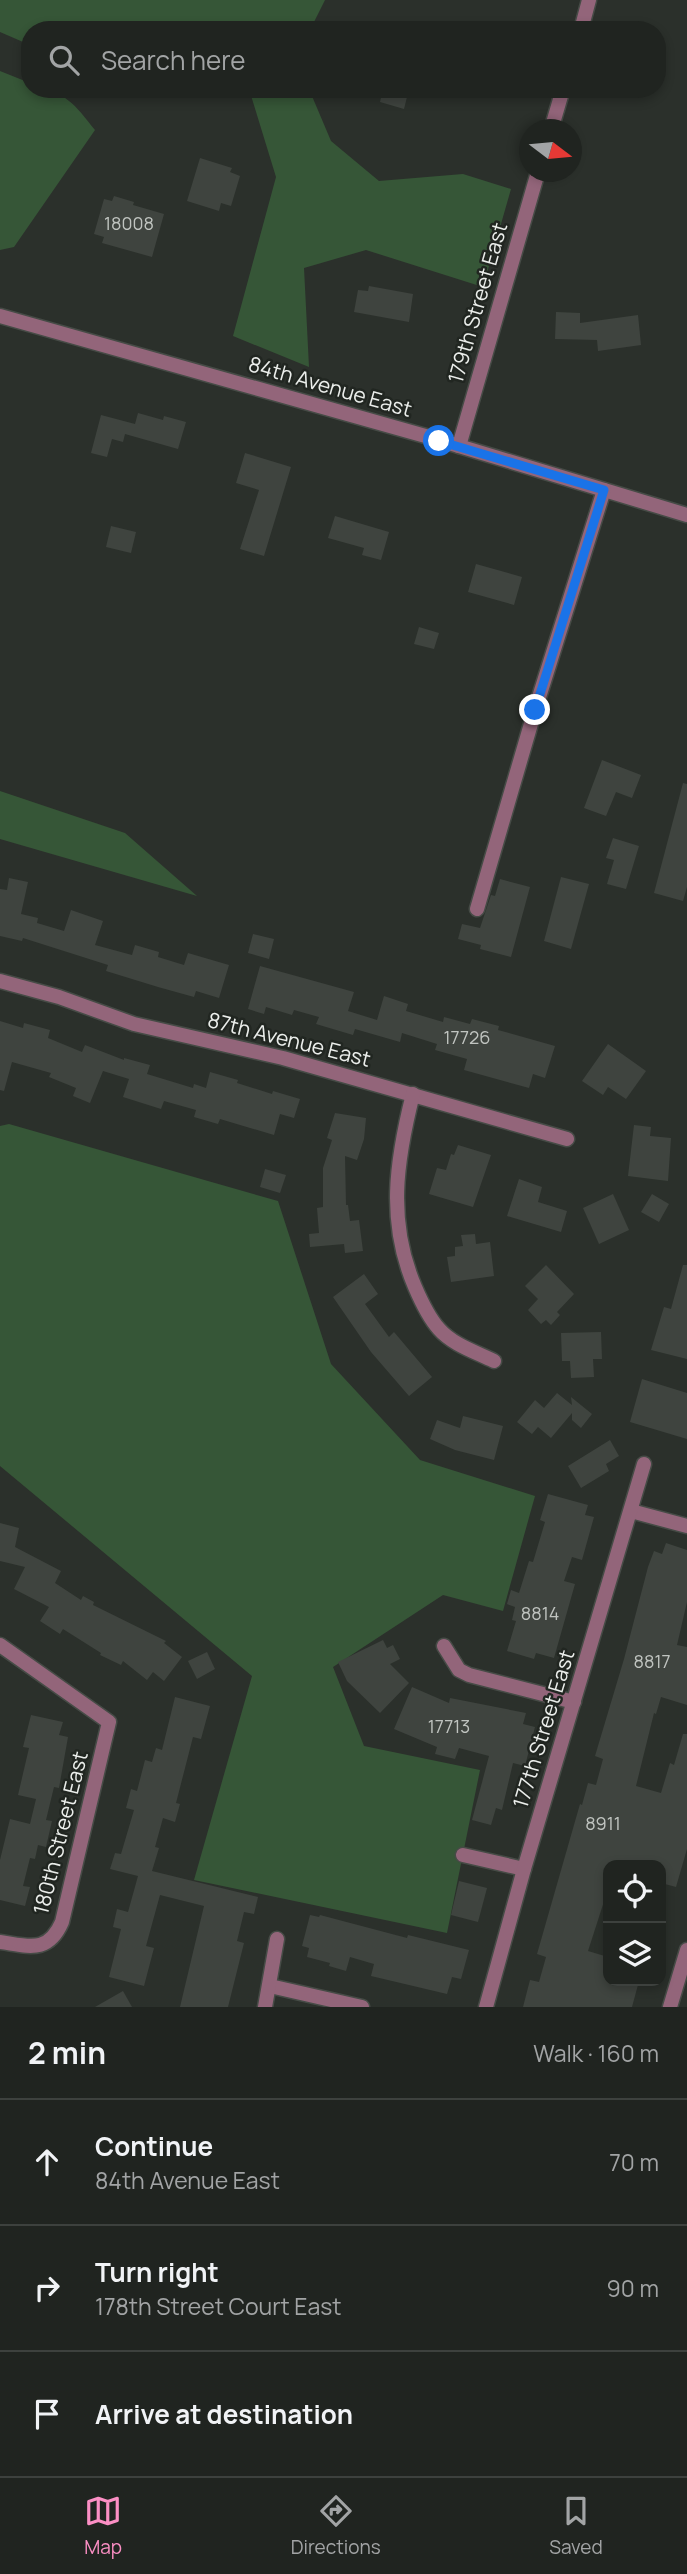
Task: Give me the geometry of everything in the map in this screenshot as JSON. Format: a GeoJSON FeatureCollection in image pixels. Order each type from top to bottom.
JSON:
{"type":"FeatureCollection","features":[{"type":"Feature","properties":{"kind":"street"},"geometry":{"type":"LineString","coordinates":[[583,21],[589,0]]}},
{"type":"Feature","properties":{"kind":"street"},"geometry":{"type":"LineString","coordinates":[[554,119],[560,98]]}},
{"type":"Feature","properties":{"kind":"street","name":"179th Street East"},"geometry":{"type":"LineString","coordinates":[[459,446],[535,182]]}},
{"type":"Feature","properties":{"kind":"street","name":"84th Avenue East"},"geometry":{"type":"LineString","coordinates":[[0,316],[459,446],[687,515]]}},
{"type":"Feature","properties":{"kind":"street"},"geometry":{"type":"LineString","coordinates":[[477,909],[535,710],[604,490]]}},
{"type":"Feature","properties":{"kind":"street","name":"87th Avenue East"},"geometry":{"type":"LineString","coordinates":[[0,981],[60,997],[134,1024],[250,1049],[567,1139]]}},
{"type":"Feature","properties":{"kind":"street"},"geometry":{"type":"LineString","coordinates":[[413,1094],[401,1142],[396,1185],[398,1232],[405,1265],[420,1298],[440,1329],[461,1346],[494,1361]]}},
{"type":"Feature","properties":{"kind":"street","name":"177th Street East"},"geometry":{"type":"LineString","coordinates":[[486,2007],[643,1464]]}},
{"type":"Feature","properties":{"kind":"street"},"geometry":{"type":"LineString","coordinates":[[631,1511],[687,1527]]}},
{"type":"Feature","properties":{"kind":"street","name":"180th Street East"},"geometry":{"type":"LineString","coordinates":[[0,1645],[109,1722],[57,1934],[50,1942],[37,1947],[0,1942]]}},
{"type":"Feature","properties":{"kind":"street"},"geometry":{"type":"LineString","coordinates":[[444,1646],[459,1670],[469,1675],[574,1702]]}},
{"type":"Feature","properties":{"kind":"street"},"geometry":{"type":"LineString","coordinates":[[463,1855],[524,1869]]}},
{"type":"Feature","properties":{"kind":"street"},"geometry":{"type":"LineString","coordinates":[[265,2007],[277,1939]]}},
{"type":"Feature","properties":{"kind":"street"},"geometry":{"type":"LineString","coordinates":[[670,2007],[687,1950]]}},
{"type":"Feature","properties":{"kind":"street"},"geometry":{"type":"LineString","coordinates":[[270,1986],[362,2007]]}},
{"type":"Feature","properties":{"kind":"green space"},"geometry":{"type":"Polygon","coordinates":[[[0,0],[325,0],[314,21],[21,21],[21,41],[0,32],[0,0]]]}},
{"type":"Feature","properties":{"kind":"green space"},"geometry":{"type":"Polygon","coordinates":[[[0,71],[21,79],[21,98],[65,98],[95,130],[14,247],[0,250],[0,71]]]}},
{"type":"Feature","properties":{"kind":"green space"},"geometry":{"type":"Polygon","coordinates":[[[252,98],[313,98],[331,141],[379,181],[463,174],[511,189],[483,287],[366,250],[304,268],[309,367],[233,336],[276,177],[252,98]]]}},
{"type":"Feature","properties":{"kind":"green space"},"geometry":{"type":"Polygon","coordinates":[[[0,791],[125,833],[197,896],[0,839],[0,791]]]}},
{"type":"Feature","properties":{"kind":"green space"},"geometry":{"type":"Polygon","coordinates":[[[9,1124],[278,1201],[331,1364],[420,1460],[535,1496],[503,1611],[443,1595],[333,1667],[364,1746],[480,1770],[447,1933],[194,1880],[252,1676],[0,1466],[0,1126],[9,1124]]]}},
{"type":"Feature","properties":{"kind":"building"},"geometry":{"type":"Polygon","coordinates":[[[381,98],[407,98],[404,109],[380,102],[381,98]]]}},
{"type":"Feature","properties":{"kind":"building"},"geometry":{"type":"Polygon","coordinates":[[[200,158],[232,168],[230,172],[240,176],[231,206],[221,203],[219,211],[187,201],[200,158]]]}},
{"type":"Feature","properties":{"kind":"building"},"geometry":{"type":"Polygon","coordinates":[[[114,196],[164,214],[152,257],[102,243],[104,237],[94,234],[104,199],[112,201],[114,196]]]}},
{"type":"Feature","properties":{"kind":"building"},"geometry":{"type":"Polygon","coordinates":[[[369,286],[413,294],[409,322],[354,312],[358,290],[368,291],[369,286]]]}},
{"type":"Feature","properties":{"kind":"building"},"geometry":{"type":"Polygon","coordinates":[[[556,312],[580,313],[580,323],[638,315],[641,345],[598,351],[597,340],[555,339],[556,312]]]}},
{"type":"Feature","properties":{"kind":"building"},"geometry":{"type":"Polygon","coordinates":[[[138,413],[163,420],[164,416],[186,422],[178,449],[125,434],[123,442],[112,439],[107,457],[91,453],[101,415],[135,424],[138,413]]]}},
{"type":"Feature","properties":{"kind":"building"},"geometry":{"type":"Polygon","coordinates":[[[245,453],[291,467],[264,556],[240,549],[259,490],[236,483],[245,453]]]}},
{"type":"Feature","properties":{"kind":"building"},"geometry":{"type":"Polygon","coordinates":[[[335,516],[389,532],[381,560],[362,555],[364,548],[328,538],[335,516]]]}},
{"type":"Feature","properties":{"kind":"building"},"geometry":{"type":"Polygon","coordinates":[[[111,526],[136,532],[131,553],[106,547],[111,526]]]}},
{"type":"Feature","properties":{"kind":"building"},"geometry":{"type":"Polygon","coordinates":[[[476,564],[522,577],[514,605],[468,592],[476,564]]]}},
{"type":"Feature","properties":{"kind":"building"},"geometry":{"type":"Polygon","coordinates":[[[419,627],[439,633],[434,649],[414,644],[419,627]]]}},
{"type":"Feature","properties":{"kind":"building"},"geometry":{"type":"Polygon","coordinates":[[[602,760],[641,775],[632,798],[616,792],[606,816],[584,808],[602,760]]]}},
{"type":"Feature","properties":{"kind":"building"},"geometry":{"type":"Polygon","coordinates":[[[683,783],[687,784],[687,887],[683,901],[654,893],[683,783]]]}},
{"type":"Feature","properties":{"kind":"building"},"geometry":{"type":"Polygon","coordinates":[[[613,838],[639,846],[626,889],[607,884],[614,860],[606,858],[613,838]]]}},
{"type":"Feature","properties":{"kind":"building"},"geometry":{"type":"Polygon","coordinates":[[[561,877],[589,884],[571,949],[544,941],[561,877]]]}},
{"type":"Feature","properties":{"kind":"building"},"geometry":{"type":"Polygon","coordinates":[[[9,878],[28,882],[21,914],[38,918],[37,923],[64,931],[71,910],[103,921],[95,945],[132,955],[135,945],[159,952],[158,957],[184,965],[188,953],[229,965],[219,998],[196,991],[194,997],[158,987],[106,971],[108,965],[23,938],[22,941],[0,936],[0,889],[7,890],[9,878]]]}},
{"type":"Feature","properties":{"kind":"building"},"geometry":{"type":"Polygon","coordinates":[[[500,879],[530,887],[511,957],[480,949],[481,945],[458,939],[462,924],[480,928],[491,895],[495,896],[500,879]]]}},
{"type":"Feature","properties":{"kind":"building"},"geometry":{"type":"Polygon","coordinates":[[[253,934],[274,939],[269,959],[248,953],[253,934]]]}},
{"type":"Feature","properties":{"kind":"building"},"geometry":{"type":"Polygon","coordinates":[[[260,966],[354,992],[348,1011],[377,1020],[384,996],[408,1004],[406,1011],[443,1022],[444,1017],[470,1024],[472,1019],[499,1026],[498,1030],[555,1046],[545,1078],[533,1074],[529,1088],[464,1070],[467,1059],[435,1050],[437,1044],[402,1033],[400,1042],[355,1029],[353,1035],[316,1024],[319,1017],[294,1010],[292,1015],[266,1007],[264,1014],[248,1009],[260,966]]]}},
{"type":"Feature","properties":{"kind":"building"},"geometry":{"type":"Polygon","coordinates":[[[0,1021],[23,1028],[24,1023],[50,1030],[48,1038],[82,1052],[85,1045],[124,1060],[150,1065],[147,1074],[193,1088],[194,1084],[206,1088],[210,1072],[272,1094],[273,1091],[300,1099],[294,1118],[280,1114],[274,1135],[220,1119],[218,1124],[194,1117],[196,1110],[164,1101],[161,1109],[123,1097],[129,1079],[103,1071],[90,1103],[73,1096],[76,1088],[49,1077],[51,1073],[12,1062],[4,1091],[0,1090],[0,1021]]]}},
{"type":"Feature","properties":{"kind":"building"},"geometry":{"type":"Polygon","coordinates":[[[608,1044],[646,1071],[626,1099],[608,1087],[603,1095],[582,1081],[608,1044]]]}},
{"type":"Feature","properties":{"kind":"building"},"geometry":{"type":"Polygon","coordinates":[[[335,1113],[366,1118],[364,1139],[357,1160],[345,1156],[346,1205],[350,1221],[359,1220],[363,1251],[345,1253],[344,1244],[310,1247],[309,1234],[319,1233],[317,1208],[323,1207],[323,1168],[332,1140],[327,1138],[335,1113]]]}},
{"type":"Feature","properties":{"kind":"building"},"geometry":{"type":"Polygon","coordinates":[[[634,1125],[651,1127],[650,1136],[671,1138],[668,1181],[628,1176],[634,1125]]]}},
{"type":"Feature","properties":{"kind":"building"},"geometry":{"type":"Polygon","coordinates":[[[458,1145],[491,1155],[473,1207],[429,1194],[437,1168],[446,1170],[451,1154],[454,1155],[458,1145]]]}},
{"type":"Feature","properties":{"kind":"building"},"geometry":{"type":"Polygon","coordinates":[[[265,1169],[286,1175],[280,1193],[260,1187],[265,1169]]]}},
{"type":"Feature","properties":{"kind":"building"},"geometry":{"type":"Polygon","coordinates":[[[519,1179],[542,1187],[538,1202],[567,1211],[561,1232],[507,1216],[519,1179]]]}},
{"type":"Feature","properties":{"kind":"building"},"geometry":{"type":"Polygon","coordinates":[[[613,1194],[629,1230],[599,1244],[583,1208],[613,1194]]]}},
{"type":"Feature","properties":{"kind":"building"},"geometry":{"type":"Polygon","coordinates":[[[652,1194],[669,1204],[659,1222],[641,1212],[652,1194]]]}},
{"type":"Feature","properties":{"kind":"building"},"geometry":{"type":"Polygon","coordinates":[[[475,1234],[476,1244],[490,1242],[494,1276],[451,1282],[447,1257],[455,1256],[455,1247],[463,1246],[461,1235],[475,1234]]]}},
{"type":"Feature","properties":{"kind":"building"},"geometry":{"type":"Polygon","coordinates":[[[546,1265],[574,1294],[557,1312],[560,1315],[551,1325],[546,1320],[541,1324],[528,1310],[538,1299],[525,1286],[546,1265]]]}},
{"type":"Feature","properties":{"kind":"building"},"geometry":{"type":"Polygon","coordinates":[[[683,1265],[687,1265],[687,1359],[651,1350],[664,1307],[671,1309],[683,1265]]]}},
{"type":"Feature","properties":{"kind":"building"},"geometry":{"type":"Polygon","coordinates":[[[364,1274],[378,1294],[365,1304],[389,1337],[394,1332],[432,1377],[409,1396],[371,1352],[333,1297],[364,1274]]]}},
{"type":"Feature","properties":{"kind":"building"},"geometry":{"type":"Polygon","coordinates":[[[601,1332],[602,1359],[593,1359],[594,1377],[571,1378],[570,1361],[562,1361],[561,1333],[601,1332]]]}},
{"type":"Feature","properties":{"kind":"building"},"geometry":{"type":"Polygon","coordinates":[[[642,1379],[687,1393],[687,1439],[630,1422],[642,1379]]]}},
{"type":"Feature","properties":{"kind":"building"},"geometry":{"type":"Polygon","coordinates":[[[557,1393],[572,1405],[571,1397],[592,1414],[581,1428],[572,1420],[572,1413],[551,1438],[538,1427],[532,1434],[517,1422],[535,1400],[544,1408],[557,1393]]]}},
{"type":"Feature","properties":{"kind":"building"},"geometry":{"type":"Polygon","coordinates":[[[463,1416],[503,1426],[494,1460],[455,1450],[430,1439],[437,1420],[460,1428],[463,1416]]]}},
{"type":"Feature","properties":{"kind":"building"},"geometry":{"type":"Polygon","coordinates":[[[610,1440],[619,1456],[606,1464],[609,1471],[581,1488],[568,1466],[610,1440]]]}},
{"type":"Feature","properties":{"kind":"building"},"geometry":{"type":"Polygon","coordinates":[[[548,1494],[588,1505],[585,1515],[594,1517],[582,1560],[572,1557],[564,1581],[575,1584],[554,1658],[536,1653],[534,1659],[507,1651],[516,1621],[512,1620],[515,1607],[507,1604],[511,1590],[519,1593],[529,1561],[533,1562],[545,1522],[540,1520],[548,1494]]]}},
{"type":"Feature","properties":{"kind":"building"},"geometry":{"type":"Polygon","coordinates":[[[0,1523],[19,1528],[15,1547],[61,1571],[55,1583],[81,1600],[83,1596],[94,1602],[93,1605],[166,1641],[164,1643],[182,1657],[164,1681],[153,1672],[147,1680],[123,1661],[121,1665],[100,1655],[101,1653],[63,1629],[60,1634],[40,1621],[49,1607],[14,1589],[25,1567],[0,1561],[0,1523]]]}},
{"type":"Feature","properties":{"kind":"building"},"geometry":{"type":"Polygon","coordinates":[[[666,1543],[687,1550],[687,1602],[677,1645],[687,1647],[687,1705],[661,1697],[656,1714],[654,1713],[636,1786],[661,1793],[670,1763],[674,1765],[683,1734],[687,1734],[687,1849],[676,1887],[666,1884],[666,1860],[603,1860],[603,1904],[588,1951],[603,1956],[603,1986],[638,1986],[632,2007],[523,2007],[530,1980],[539,1982],[546,1957],[537,1954],[580,1804],[582,1805],[588,1783],[596,1785],[603,1759],[595,1756],[648,1567],[654,1551],[662,1554],[666,1543]]]}},
{"type":"Feature","properties":{"kind":"building"},"geometry":{"type":"Polygon","coordinates":[[[383,1640],[387,1648],[393,1645],[400,1659],[390,1664],[409,1683],[380,1713],[347,1681],[338,1662],[383,1640]]]}},
{"type":"Feature","properties":{"kind":"building"},"geometry":{"type":"Polygon","coordinates":[[[207,1652],[215,1669],[197,1679],[188,1661],[207,1652]]]}},
{"type":"Feature","properties":{"kind":"building"},"geometry":{"type":"Polygon","coordinates":[[[412,1687],[449,1703],[450,1698],[526,1713],[523,1724],[535,1727],[525,1766],[513,1763],[502,1810],[496,1808],[491,1825],[472,1820],[489,1756],[459,1748],[455,1759],[435,1754],[437,1747],[394,1729],[412,1687]]]}},
{"type":"Feature","properties":{"kind":"building"},"geometry":{"type":"Polygon","coordinates":[[[175,1697],[210,1706],[201,1739],[193,1737],[176,1803],[180,1804],[175,1822],[163,1818],[155,1847],[159,1848],[152,1871],[258,1897],[254,1914],[244,1912],[237,1941],[244,1943],[228,2007],[180,2007],[204,1906],[160,1895],[146,1946],[154,1948],[144,1986],[109,1977],[121,1929],[113,1927],[117,1909],[128,1912],[138,1876],[110,1869],[115,1853],[121,1854],[134,1810],[126,1808],[131,1789],[137,1791],[145,1760],[152,1762],[156,1748],[162,1750],[175,1697]]]}},
{"type":"Feature","properties":{"kind":"building"},"geometry":{"type":"Polygon","coordinates":[[[31,1715],[63,1722],[59,1735],[68,1737],[59,1788],[54,1787],[46,1820],[52,1821],[46,1847],[38,1845],[35,1859],[30,1858],[23,1886],[30,1887],[25,1906],[0,1900],[0,1860],[10,1819],[30,1824],[36,1799],[18,1795],[29,1748],[23,1747],[31,1715]]]}},
{"type":"Feature","properties":{"kind":"building"},"geometry":{"type":"Polygon","coordinates":[[[459,1881],[487,1888],[478,1922],[451,1915],[459,1881]]]}},
{"type":"Feature","properties":{"kind":"building"},"geometry":{"type":"Polygon","coordinates":[[[310,1915],[320,1915],[407,1938],[408,1935],[469,1950],[461,1979],[452,1977],[447,1994],[371,1976],[374,1964],[350,1957],[346,1971],[329,1966],[330,1963],[307,1957],[309,1948],[302,1946],[310,1915]]]}},
{"type":"Feature","properties":{"kind":"building"},"geometry":{"type":"Polygon","coordinates":[[[123,1991],[132,2007],[95,2007],[123,1991]]]}},
{"type":"Feature","properties":{"kind":"route"},"geometry":{"type":"LineString","coordinates":[[439,441],[604,490],[535,710]]}}]}
